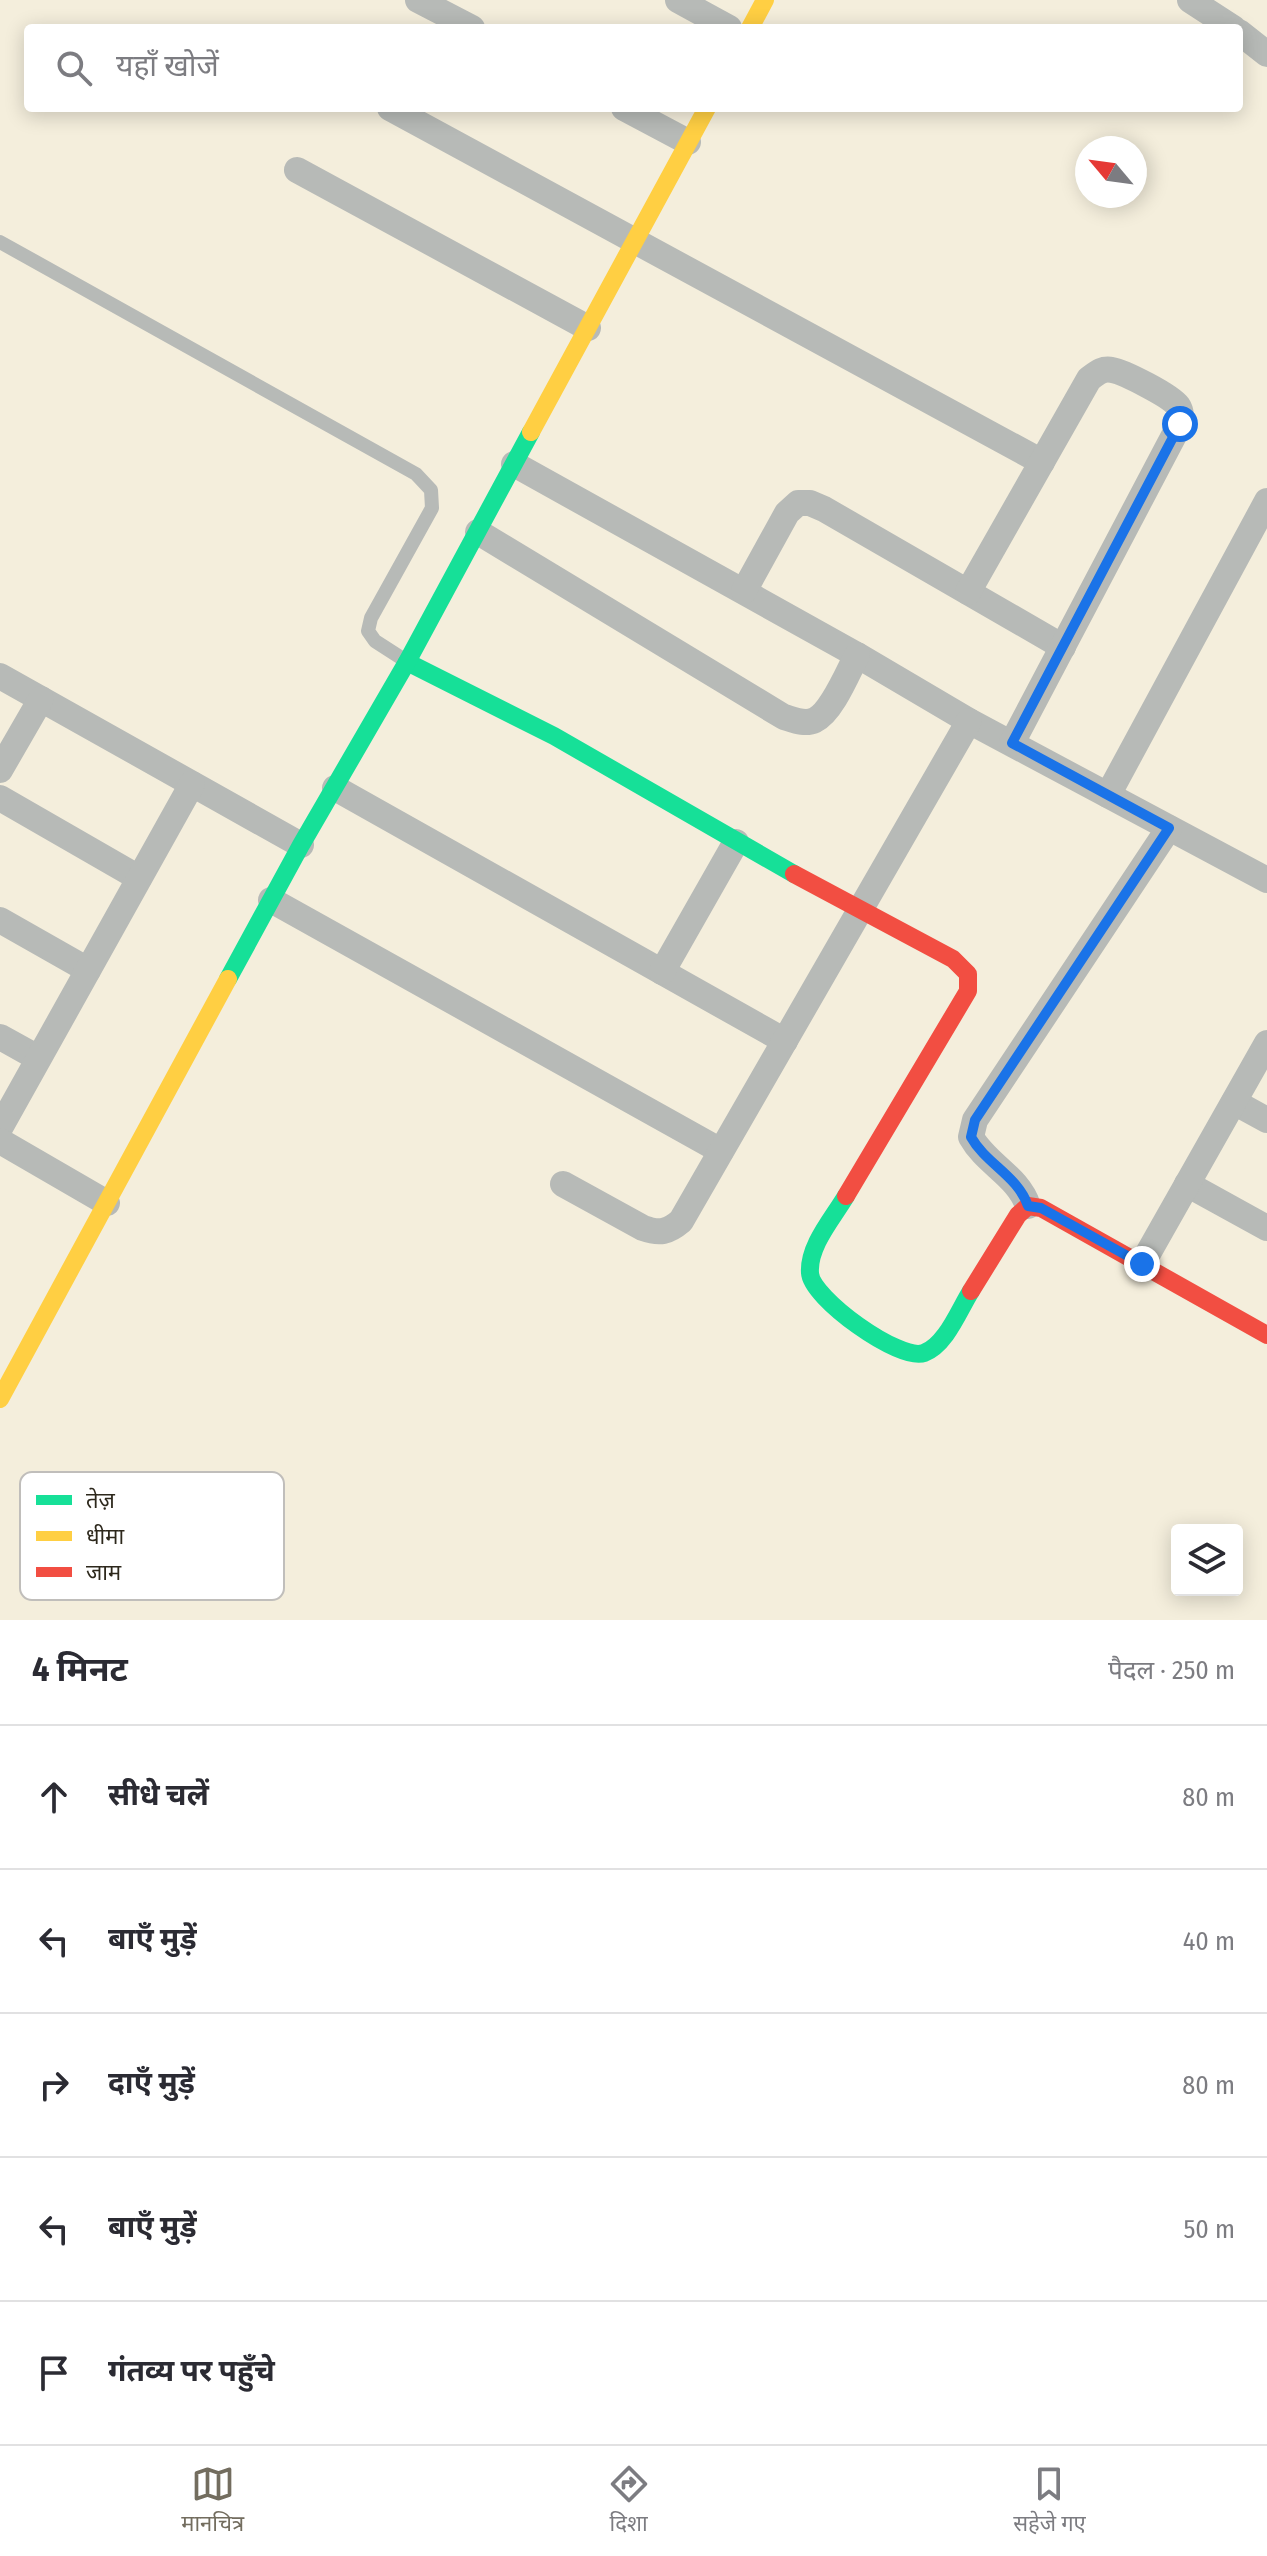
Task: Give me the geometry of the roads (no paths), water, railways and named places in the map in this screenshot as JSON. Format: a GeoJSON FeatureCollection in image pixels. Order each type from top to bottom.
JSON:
{"type":"FeatureCollection","features":[{"type":"Feature","properties":{"kind":"street"},"geometry":{"type":"LineString","coordinates":[[418,0],[464,24]]}},
{"type":"Feature","properties":{"kind":"street"},"geometry":{"type":"LineString","coordinates":[[678,0],[722,24]]}},
{"type":"Feature","properties":{"kind":"street"},"geometry":{"type":"LineString","coordinates":[[752,24],[765,0]]}},
{"type":"Feature","properties":{"kind":"street"},"geometry":{"type":"LineString","coordinates":[[1190,0],[1227,24]]}},
{"type":"Feature","properties":{"kind":"street"},"geometry":{"type":"LineString","coordinates":[[1243,35],[1267,54]]}},
{"type":"Feature","properties":{"kind":"street"},"geometry":{"type":"LineString","coordinates":[[397,112],[1042,462]]}},
{"type":"Feature","properties":{"kind":"street"},"geometry":{"type":"LineString","coordinates":[[632,112],[688,142]]}},
{"type":"Feature","properties":{"kind":"street"},"geometry":{"type":"LineString","coordinates":[[0,1399],[301,845],[407,662],[705,112]]}},
{"type":"Feature","properties":{"kind":"street"},"geometry":{"type":"LineString","coordinates":[[297,170],[588,328]]}},
{"type":"Feature","properties":{"kind":"street"},"geometry":{"type":"LineString","coordinates":[[968,592],[1089,379],[1100,370],[1113,370],[1177,405],[1181,414],[1180,424],[1012,743]]}},
{"type":"Feature","properties":{"kind":"street"},"geometry":{"type":"LineString","coordinates":[[514,464],[744,591],[969,721],[1267,880]]}},
{"type":"Feature","properties":{"kind":"street"},"geometry":{"type":"LineString","coordinates":[[744,591],[787,513],[798,503],[810,503],[1063,647]]}},
{"type":"Feature","properties":{"kind":"street"},"geometry":{"type":"LineString","coordinates":[[1108,795],[1265,511]]}},
{"type":"Feature","properties":{"kind":"street"},"geometry":{"type":"LineString","coordinates":[[478,532],[784,717],[799,722],[814,721],[827,711],[857,655]]}},
{"type":"Feature","properties":{"kind":"street"},"geometry":{"type":"LineString","coordinates":[[407,662],[554,736],[859,911],[953,959],[968,974],[968,991],[817,1244],[809,1266],[811,1282],[821,1297],[837,1311],[904,1352],[918,1356],[930,1351],[942,1339],[1018,1215],[1028,1206]]}},
{"type":"Feature","properties":{"kind":"street"},"geometry":{"type":"LineString","coordinates":[[0,676],[301,845]]}},
{"type":"Feature","properties":{"kind":"street"},"geometry":{"type":"LineString","coordinates":[[0,770],[41,699]]}},
{"type":"Feature","properties":{"kind":"street"},"geometry":{"type":"LineString","coordinates":[[563,1184],[656,1233],[669,1231],[681,1221],[969,721]]}},
{"type":"Feature","properties":{"kind":"street"},"geometry":{"type":"LineString","coordinates":[[0,1128],[192,784]]}},
{"type":"Feature","properties":{"kind":"street"},"geometry":{"type":"LineString","coordinates":[[335,788],[785,1041]]}},
{"type":"Feature","properties":{"kind":"street"},"geometry":{"type":"LineString","coordinates":[[0,798],[139,878]]}},
{"type":"Feature","properties":{"kind":"street"},"geometry":{"type":"LineString","coordinates":[[1028,1206],[1015,1183],[977,1148],[971,1137],[975,1120],[1169,828]]}},
{"type":"Feature","properties":{"kind":"street"},"geometry":{"type":"LineString","coordinates":[[662,972],[736,842]]}},
{"type":"Feature","properties":{"kind":"street"},"geometry":{"type":"LineString","coordinates":[[271,900],[721,1151]]}},
{"type":"Feature","properties":{"kind":"street"},"geometry":{"type":"LineString","coordinates":[[0,920],[88,970]]}},
{"type":"Feature","properties":{"kind":"street"},"geometry":{"type":"LineString","coordinates":[[0,1037],[38,1058]]}},
{"type":"Feature","properties":{"kind":"street"},"geometry":{"type":"LineString","coordinates":[[1142,1264],[1267,1043]]}},
{"type":"Feature","properties":{"kind":"street"},"geometry":{"type":"LineString","coordinates":[[1234,1102],[1267,1120]]}},
{"type":"Feature","properties":{"kind":"street"},"geometry":{"type":"LineString","coordinates":[[0,1141],[107,1203]]}},
{"type":"Feature","properties":{"kind":"street"},"geometry":{"type":"LineString","coordinates":[[1187,1184],[1267,1228]]}},
{"type":"Feature","properties":{"kind":"street"},"geometry":{"type":"LineString","coordinates":[[1028,1206],[1041,1208],[1267,1335]]}},
{"type":"Feature","properties":{"kind":"lane"},"geometry":{"type":"LineString","coordinates":[[0,242],[416,474],[431,490],[432,508],[371,618],[368,631],[375,641],[407,662]]}}]}
